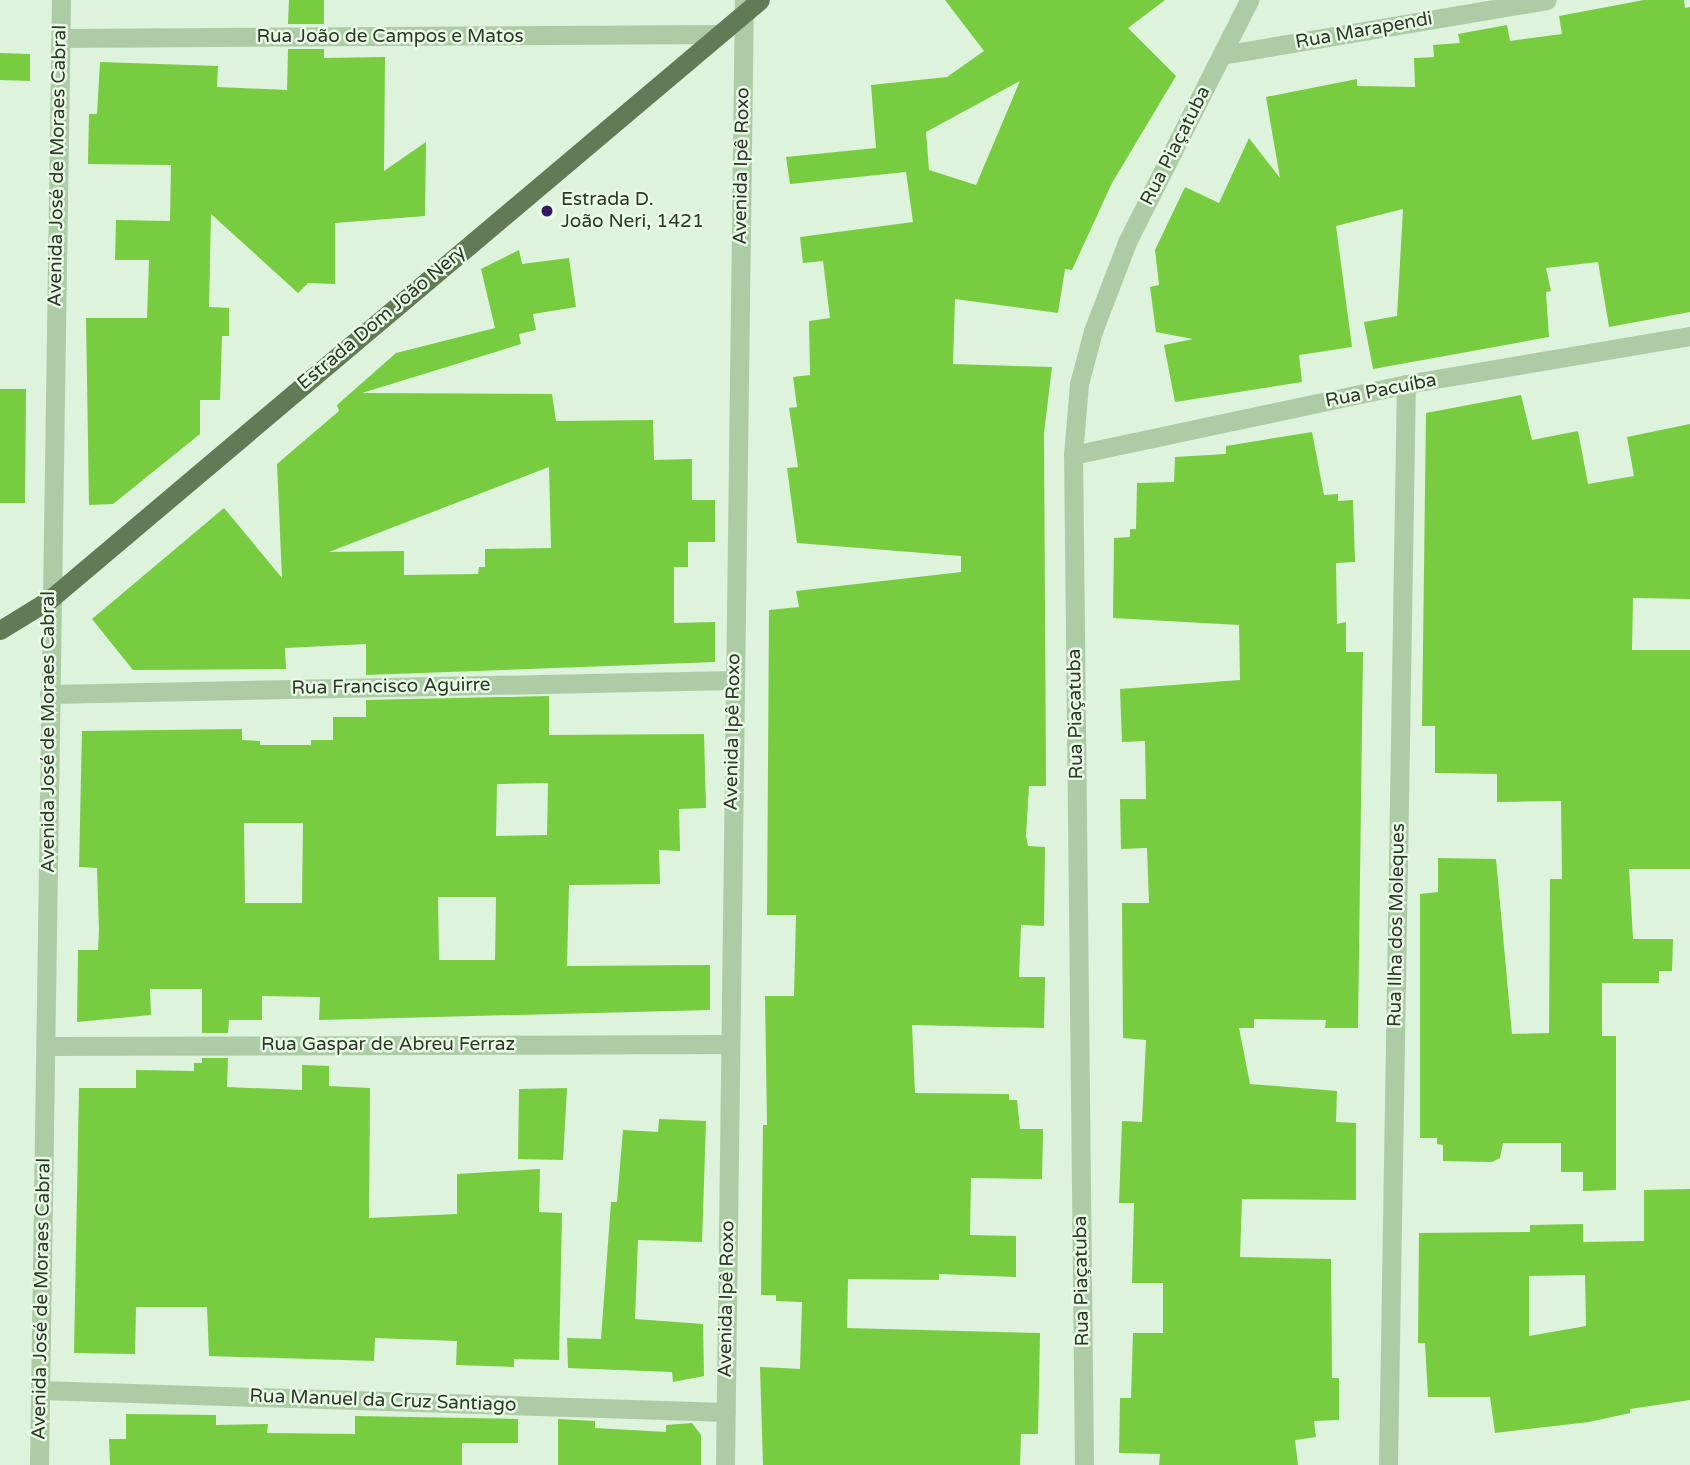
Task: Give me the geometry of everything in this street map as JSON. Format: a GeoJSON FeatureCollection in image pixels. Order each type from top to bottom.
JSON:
{"type":"FeatureCollection","features":[{"type":"Feature","properties":{"kind":"main road","name":"Estrada Dom João Nery"},"geometry":{"type":"LineString","coordinates":[[0,630],[49,600],[718,34],[744,7],[760,0]]}},
{"type":"Feature","properties":{"kind":"street","name":"Avenida José de Moraes Cabral"},"geometry":{"type":"LineString","coordinates":[[39,1465],[47,1046],[49,600],[61,0]]}},
{"type":"Feature","properties":{"kind":"street","name":"Rua Piaçatuba"},"geometry":{"type":"LineString","coordinates":[[1084,1465],[1073,455],[1079,384],[1093,331],[1128,240],[1250,0]]}},
{"type":"Feature","properties":{"kind":"street","name":"Rua Marapendi"},"geometry":{"type":"LineString","coordinates":[[1223,55],[1546,0]]}},
{"type":"Feature","properties":{"kind":"street","name":"Avenida Ipê Roxo"},"geometry":{"type":"LineString","coordinates":[[725,1465],[744,7]]}},
{"type":"Feature","properties":{"kind":"street","name":"Rua João de Campos e Matos"},"geometry":{"type":"LineString","coordinates":[[62,38],[718,34]]}},
{"type":"Feature","properties":{"kind":"street","name":"Rua Pacuíba"},"geometry":{"type":"LineString","coordinates":[[1073,455],[1406,384],[1690,336]]}},
{"type":"Feature","properties":{"kind":"street","name":"Rua Ilha dos Moleques"},"geometry":{"type":"LineString","coordinates":[[1388,1465],[1406,384]]}},
{"type":"Feature","properties":{"kind":"street","name":"Rua Francisco Aguirre"},"geometry":{"type":"LineString","coordinates":[[49,694],[734,680]]}},
{"type":"Feature","properties":{"kind":"street","name":"Rua Gaspar de Abreu Ferraz"},"geometry":{"type":"LineString","coordinates":[[47,1046],[730,1044]]}},
{"type":"Feature","properties":{"kind":"street","name":"Rua Manuel da Cruz Santiago"},"geometry":{"type":"LineString","coordinates":[[40,1390],[726,1412]]}},
{"type":"Feature","properties":{"kind":"building"},"geometry":{"type":"Polygon","coordinates":[[[289,0],[324,0],[324,24],[288,24],[289,0]]]}},
{"type":"Feature","properties":{"kind":"building"},"geometry":{"type":"Polygon","coordinates":[[[945,0],[1165,0],[1128,28],[1176,76],[1112,183],[1072,270],[1065,269],[1058,313],[955,299],[953,364],[1052,367],[1044,433],[1046,786],[1029,786],[1026,836],[1028,846],[1045,847],[1044,926],[1021,925],[1019,977],[1045,977],[1044,1028],[912,1025],[915,1093],[1009,1094],[1009,1100],[1017,1100],[1020,1129],[1043,1129],[1042,1179],[971,1178],[970,1235],[1016,1236],[1016,1277],[939,1274],[939,1280],[848,1279],[847,1328],[1040,1333],[1038,1434],[1021,1434],[1020,1465],[763,1465],[760,1367],[800,1369],[802,1302],[776,1301],[776,1295],[761,1295],[763,1125],[767,1125],[765,996],[794,996],[796,915],[767,915],[769,610],[799,607],[796,591],[961,572],[961,556],[797,543],[787,468],[798,467],[789,408],[797,407],[793,377],[810,375],[809,321],[830,318],[823,261],[803,263],[800,237],[913,222],[906,172],[790,184],[786,157],[876,148],[871,85],[947,77],[984,51],[945,0]],[[1020,81],[926,132],[929,170],[976,185],[1020,81]]]}},
{"type":"Feature","properties":{"kind":"building"},"geometry":{"type":"Polygon","coordinates":[[[1644,0],[1684,0],[1685,8],[1690,7],[1690,312],[1609,327],[1598,262],[1546,268],[1551,291],[1546,292],[1549,337],[1373,369],[1364,322],[1397,316],[1403,209],[1336,226],[1352,347],[1299,355],[1302,382],[1175,402],[1164,345],[1193,339],[1156,332],[1150,287],[1159,285],[1155,250],[1185,187],[1219,203],[1249,138],[1280,178],[1266,97],[1357,79],[1357,86],[1415,87],[1414,58],[1434,57],[1433,45],[1460,43],[1458,34],[1507,25],[1510,41],[1562,34],[1559,16],[1644,0]]]}},
{"type":"Feature","properties":{"kind":"building"},"geometry":{"type":"Polygon","coordinates":[[[288,49],[324,49],[324,58],[385,57],[384,171],[426,142],[425,216],[335,223],[335,284],[308,283],[298,293],[211,214],[209,307],[229,308],[229,336],[222,336],[220,400],[200,400],[200,434],[113,504],[89,505],[86,318],[147,318],[149,260],[115,260],[116,220],[170,221],[171,165],[88,164],[89,114],[97,114],[100,62],[218,66],[217,87],[287,90],[288,49]]]}},
{"type":"Feature","properties":{"kind":"building"},"geometry":{"type":"Polygon","coordinates":[[[0,53],[30,54],[30,81],[0,80],[0,53]]]}},
{"type":"Feature","properties":{"kind":"building"},"geometry":{"type":"Polygon","coordinates":[[[519,250],[522,264],[569,258],[576,307],[533,314],[536,330],[519,334],[521,344],[362,393],[552,394],[556,421],[653,420],[654,460],[692,459],[692,500],[715,500],[715,542],[688,542],[688,567],[674,567],[674,623],[715,622],[715,662],[366,675],[366,644],[285,648],[286,669],[133,670],[92,619],[224,508],[282,578],[277,464],[339,411],[337,405],[396,353],[495,328],[481,269],[519,250]],[[549,467],[329,552],[404,551],[404,575],[478,574],[479,567],[485,567],[485,549],[551,548],[549,467]]]}},
{"type":"Feature","properties":{"kind":"building"},"geometry":{"type":"Polygon","coordinates":[[[0,389],[26,389],[25,503],[0,503],[0,389]]]}},
{"type":"Feature","properties":{"kind":"building"},"geometry":{"type":"Polygon","coordinates":[[[1521,395],[1532,440],[1578,431],[1588,484],[1634,476],[1627,437],[1690,424],[1690,599],[1633,598],[1632,650],[1690,650],[1690,869],[1629,869],[1633,939],[1673,939],[1672,971],[1659,971],[1659,983],[1602,983],[1602,1036],[1616,1036],[1616,1190],[1583,1191],[1583,1172],[1561,1172],[1561,1143],[1503,1143],[1500,1158],[1492,1162],[1443,1161],[1443,1145],[1437,1144],[1437,1138],[1420,1138],[1420,894],[1438,892],[1438,858],[1496,859],[1512,1034],[1549,1033],[1550,879],[1562,879],[1561,801],[1497,802],[1497,774],[1435,773],[1435,726],[1422,726],[1426,413],[1521,395]]]}},
{"type":"Feature","properties":{"kind":"building"},"geometry":{"type":"Polygon","coordinates":[[[1312,432],[1324,495],[1338,494],[1338,501],[1353,500],[1355,562],[1336,563],[1337,624],[1346,622],[1346,652],[1363,652],[1358,1028],[1325,1028],[1326,1020],[1254,1019],[1254,1028],[1239,1028],[1250,1084],[1337,1091],[1336,1122],[1356,1123],[1356,1200],[1242,1199],[1240,1257],[1331,1259],[1332,1378],[1339,1378],[1339,1420],[1314,1421],[1316,1437],[1295,1440],[1298,1465],[1159,1465],[1160,1454],[1119,1453],[1120,1398],[1131,1398],[1133,1333],[1163,1333],[1163,1283],[1132,1283],[1134,1203],[1119,1203],[1122,1121],[1142,1122],[1146,1040],[1123,1038],[1122,903],[1149,903],[1147,848],[1121,849],[1120,799],[1146,799],[1145,741],[1122,742],[1120,689],[1240,680],[1239,625],[1113,618],[1114,538],[1130,537],[1130,529],[1136,529],[1137,483],[1174,482],[1175,457],[1226,454],[1226,446],[1312,432]]]}},
{"type":"Feature","properties":{"kind":"building"},"geometry":{"type":"Polygon","coordinates":[[[549,696],[549,735],[704,734],[706,808],[679,809],[680,851],[659,850],[660,884],[569,885],[567,966],[710,965],[710,1010],[319,1020],[320,997],[262,996],[262,1020],[229,1020],[228,1033],[202,1033],[202,989],[150,989],[151,1015],[77,1022],[78,950],[98,950],[99,931],[97,868],[79,867],[82,731],[242,729],[242,740],[260,741],[260,745],[311,745],[311,740],[333,740],[333,717],[366,717],[366,700],[549,696]],[[548,783],[497,784],[496,836],[547,835],[548,783]],[[244,823],[245,903],[302,903],[303,823],[244,823]],[[438,897],[439,960],[495,960],[496,897],[438,897]]]}},
{"type":"Feature","properties":{"kind":"building"},"geometry":{"type":"Polygon","coordinates":[[[202,1058],[228,1058],[227,1087],[302,1090],[302,1065],[329,1066],[329,1086],[370,1088],[369,1218],[457,1214],[457,1174],[540,1169],[539,1212],[562,1213],[559,1360],[514,1359],[514,1367],[456,1365],[457,1341],[375,1338],[374,1361],[209,1356],[207,1307],[136,1307],[135,1354],[74,1353],[79,1088],[136,1088],[136,1070],[194,1071],[194,1063],[202,1063],[202,1058]]]}},
{"type":"Feature","properties":{"kind":"building"},"geometry":{"type":"Polygon","coordinates":[[[567,1088],[563,1160],[518,1159],[519,1089],[567,1088]]]}},
{"type":"Feature","properties":{"kind":"building"},"geometry":{"type":"Polygon","coordinates":[[[659,1119],[706,1121],[702,1242],[638,1240],[635,1319],[703,1324],[704,1376],[673,1382],[672,1372],[568,1368],[567,1338],[601,1339],[611,1202],[617,1202],[623,1130],[658,1132],[659,1119]]]}},
{"type":"Feature","properties":{"kind":"building"},"geometry":{"type":"Polygon","coordinates":[[[1690,1189],[1690,1400],[1630,1409],[1630,1413],[1589,1422],[1495,1433],[1490,1397],[1428,1397],[1425,1343],[1418,1343],[1419,1233],[1530,1232],[1530,1225],[1583,1224],[1583,1242],[1644,1241],[1644,1190],[1690,1189]],[[1585,1275],[1529,1276],[1529,1336],[1586,1326],[1585,1275]]]}},
{"type":"Feature","properties":{"kind":"building"},"geometry":{"type":"Polygon","coordinates":[[[126,1414],[216,1415],[216,1425],[268,1424],[267,1433],[355,1434],[355,1416],[518,1419],[518,1443],[462,1443],[462,1465],[110,1465],[109,1439],[126,1439],[126,1414]]]}},
{"type":"Feature","properties":{"kind":"building"},"geometry":{"type":"Polygon","coordinates":[[[558,1419],[595,1421],[595,1428],[666,1432],[666,1425],[692,1423],[701,1435],[701,1465],[558,1465],[558,1419]]]}},
{"type":"Feature","properties":{"kind":"place","name":"Estrada D. João Neri, 1421"},"geometry":{"type":"Point","coordinates":[547,211]}}]}
